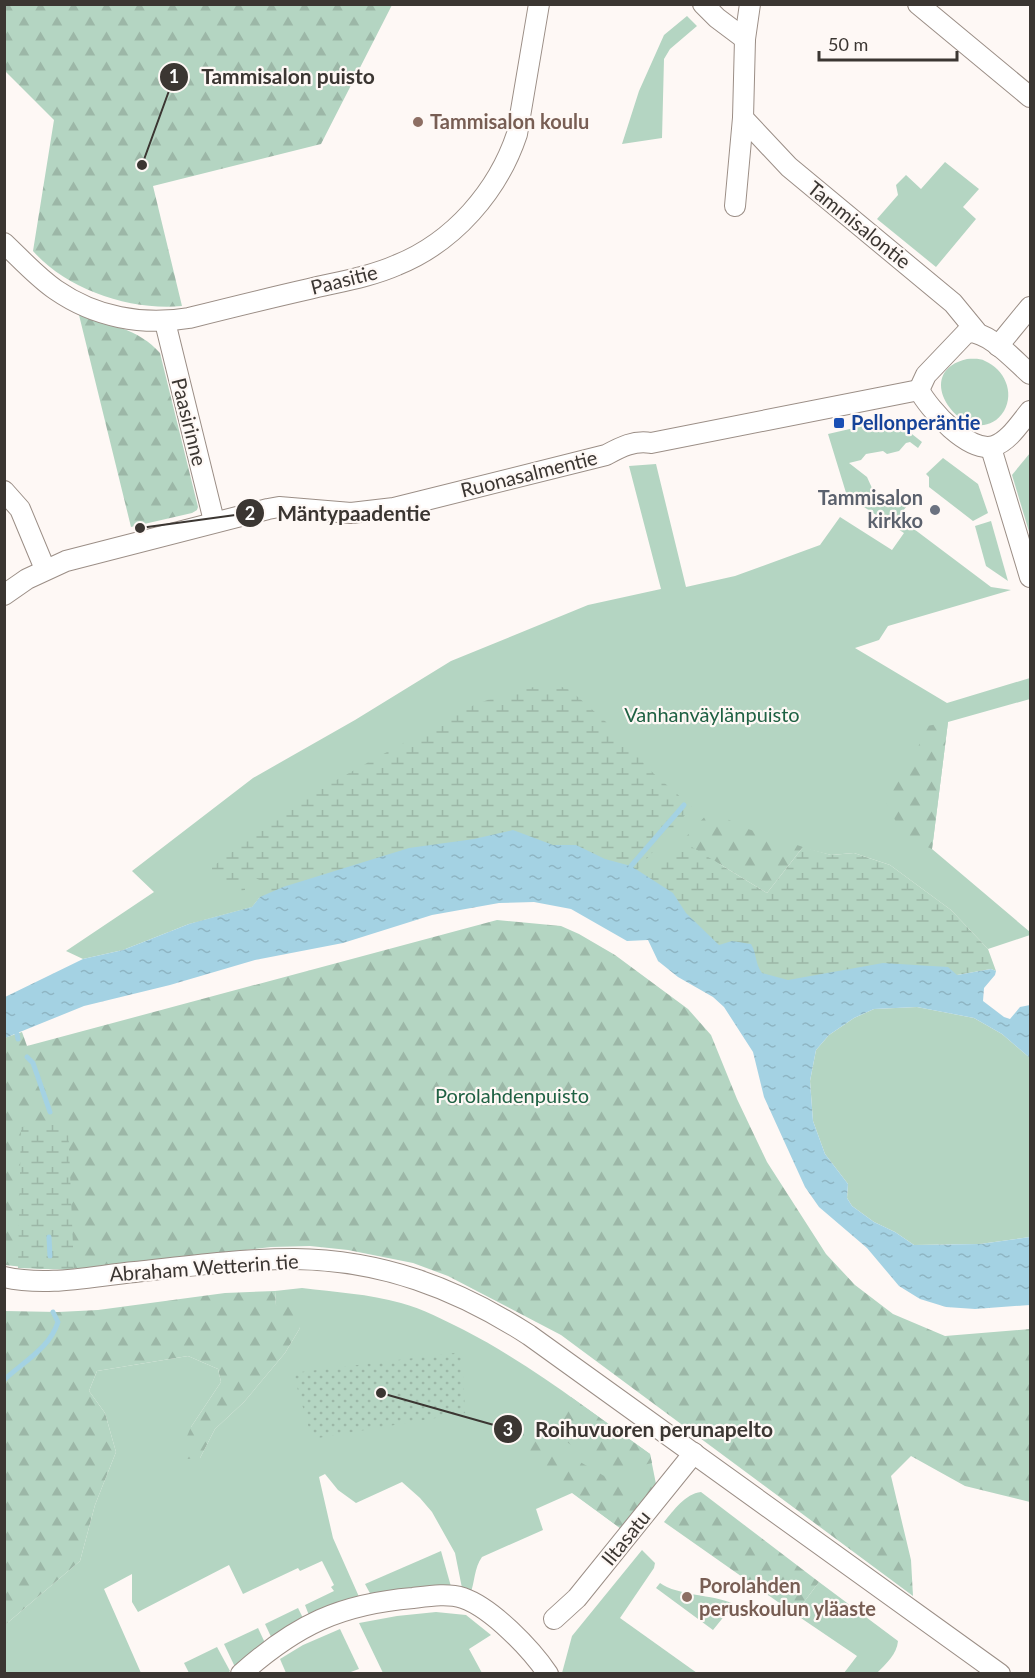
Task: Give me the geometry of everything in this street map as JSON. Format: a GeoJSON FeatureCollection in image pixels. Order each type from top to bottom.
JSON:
{"type":"FeatureCollection","features":[{"type":"Feature","properties":{"kind":"street","name":"Paasitie"},"geometry":{"type":"LineString","coordinates":[[4,243],[35,274],[74,301],[99,312],[139,322],[165,322],[343,281],[397,266],[445,237],[473,211],[486,195],[512,149],[520,116],[539,4]]}},
{"type":"Feature","properties":{"kind":"street"},"geometry":{"type":"LineString","coordinates":[[703,4],[745,39]]}},
{"type":"Feature","properties":{"kind":"street"},"geometry":{"type":"LineString","coordinates":[[735,206],[743,118],[745,39],[750,4]]}},
{"type":"Feature","properties":{"kind":"street"},"geometry":{"type":"LineString","coordinates":[[918,4],[1030,97]]}},
{"type":"Feature","properties":{"kind":"street","name":"Tammisalontie"},"geometry":{"type":"LineString","coordinates":[[743,118],[789,167],[954,303],[976,331],[998,346],[1030,374]]}},
{"type":"Feature","properties":{"kind":"street"},"geometry":{"type":"LineString","coordinates":[[998,346],[1030,307]]}},
{"type":"Feature","properties":{"kind":"street","name":"Paasirinne"},"geometry":{"type":"LineString","coordinates":[[165,322],[214,521]]}},
{"type":"Feature","properties":{"kind":"street"},"geometry":{"type":"LineString","coordinates":[[976,331],[967,332],[926,375],[919,390],[933,411],[977,446],[991,448],[1008,438],[1030,411]]}},
{"type":"Feature","properties":{"kind":"street","name":"Ruonasalmentie"},"geometry":{"type":"LineString","coordinates":[[4,595],[45,569],[66,561],[214,521],[279,507],[351,513],[394,508],[606,455],[640,441],[651,443],[919,390]]}},
{"type":"Feature","properties":{"kind":"street"},"geometry":{"type":"LineString","coordinates":[[991,448],[1030,577]]}},
{"type":"Feature","properties":{"kind":"street"},"geometry":{"type":"LineString","coordinates":[[4,491],[20,509],[45,569]]}},
{"type":"Feature","properties":{"kind":"street","name":"Abraham Wetterin tie"},"geometry":{"type":"LineString","coordinates":[[4,1277],[22,1281],[47,1282],[269,1259],[297,1259],[352,1263],[399,1273],[454,1293],[499,1316],[694,1453],[1000,1674]]}},
{"type":"Feature","properties":{"kind":"street","name":"Iltasatu"},"geometry":{"type":"LineString","coordinates":[[554,1619],[577,1598],[694,1453]]}},
{"type":"Feature","properties":{"kind":"street"},"geometry":{"type":"LineString","coordinates":[[241,1674],[269,1648],[293,1632],[341,1611],[367,1604],[439,1595],[460,1597],[489,1612],[545,1670]]}},
{"type":"Feature","properties":{"kind":"green space"},"geometry":{"type":"Polygon","coordinates":[[[4,5],[392,5],[321,144],[153,186],[182,306],[162,307],[121,301],[82,287],[63,277],[33,251],[54,120],[5,71],[4,5]]]}},
{"type":"Feature","properties":{"kind":"green space"},"geometry":{"type":"Polygon","coordinates":[[[687,16],[697,26],[670,49],[664,59],[662,138],[622,144],[639,91],[664,35],[687,16]]]}},
{"type":"Feature","properties":{"kind":"green space"},"geometry":{"type":"Polygon","coordinates":[[[945,162],[979,189],[963,207],[976,219],[936,267],[877,219],[898,195],[896,185],[906,175],[921,189],[945,162]]]}},
{"type":"Feature","properties":{"kind":"green space"},"geometry":{"type":"Polygon","coordinates":[[[79,315],[133,333],[143,338],[160,353],[198,507],[192,513],[131,527],[79,315]]]}},
{"type":"Feature","properties":{"kind":"green space"},"geometry":{"type":"Polygon","coordinates":[[[967,359],[981,359],[992,365],[1006,382],[1007,404],[1004,411],[991,423],[977,425],[962,419],[950,408],[943,394],[942,380],[949,367],[967,359]]]}},
{"type":"Feature","properties":{"kind":"green space","name":"Vanhanväylänpuisto"},"geometry":{"type":"Polygon","coordinates":[[[893,419],[922,442],[918,448],[910,442],[899,451],[887,454],[883,451],[866,454],[861,460],[849,463],[867,477],[876,497],[896,498],[907,506],[898,517],[991,587],[1011,590],[888,626],[879,640],[855,648],[947,703],[1030,678],[1030,699],[948,722],[932,849],[1030,932],[1030,935],[988,949],[951,910],[890,865],[854,853],[831,855],[803,848],[648,878],[260,897],[252,907],[189,924],[123,950],[83,959],[66,951],[154,892],[132,871],[253,778],[355,720],[451,661],[588,605],[661,589],[629,466],[656,464],[686,587],[735,576],[820,545],[840,517],[892,550],[904,533],[847,496],[828,434],[893,419]]]}},
{"type":"Feature","properties":{"kind":"green space"},"geometry":{"type":"Polygon","coordinates":[[[1030,453],[1030,535],[1012,475],[1030,453]]]}},
{"type":"Feature","properties":{"kind":"green space"},"geometry":{"type":"Polygon","coordinates":[[[943,458],[978,484],[988,513],[973,521],[929,487],[929,477],[926,474],[943,458]]]}},
{"type":"Feature","properties":{"kind":"green space"},"geometry":{"type":"Polygon","coordinates":[[[991,521],[1008,581],[986,566],[975,526],[991,521]]]}},
{"type":"Feature","properties":{"kind":"green space"},"geometry":{"type":"Polygon","coordinates":[[[554,684],[570,690],[605,721],[653,773],[692,807],[637,870],[648,878],[682,841],[767,893],[803,847],[831,855],[854,853],[890,865],[951,910],[988,949],[996,971],[991,969],[957,975],[779,989],[624,885],[189,924],[252,907],[260,897],[271,892],[264,882],[253,877],[245,880],[245,890],[234,894],[212,878],[212,867],[304,798],[474,705],[515,690],[554,684]]]}},
{"type":"Feature","properties":{"kind":"green space"},"geometry":{"type":"Polygon","coordinates":[[[948,722],[932,849],[907,838],[897,824],[881,792],[909,763],[927,726],[948,722]]]}},
{"type":"Feature","properties":{"kind":"green space"},"geometry":{"type":"Polygon","coordinates":[[[711,810],[742,827],[803,847],[767,893],[682,841],[711,810]]]}},
{"type":"Feature","properties":{"kind":"green space","name":"Porolahdenpuisto"},"geometry":{"type":"Polygon","coordinates":[[[497,920],[561,926],[579,934],[615,955],[688,1009],[711,1035],[737,1099],[767,1162],[826,1254],[855,1285],[893,1314],[945,1336],[1030,1329],[1030,1502],[965,1486],[911,1456],[891,1476],[911,1560],[913,1596],[561,1335],[448,1276],[413,1263],[348,1250],[310,1246],[271,1247],[96,1268],[41,1269],[5,1265],[4,1038],[22,1032],[27,1046],[497,920]]]}},
{"type":"Feature","properties":{"kind":"green space"},"geometry":{"type":"Polygon","coordinates":[[[917,1007],[974,1018],[1002,1034],[1030,1058],[1030,1237],[980,1244],[914,1245],[874,1222],[852,1206],[847,1198],[848,1184],[825,1154],[813,1121],[810,1081],[816,1050],[829,1035],[854,1018],[874,1009],[917,1007]]]}},
{"type":"Feature","properties":{"kind":"green space"},"geometry":{"type":"Polygon","coordinates":[[[68,1124],[74,1270],[18,1268],[21,1127],[68,1124]]]}},
{"type":"Feature","properties":{"kind":"green space"},"geometry":{"type":"Polygon","coordinates":[[[302,1288],[364,1295],[401,1303],[433,1315],[488,1343],[559,1389],[650,1454],[656,1484],[624,1531],[572,1493],[536,1509],[543,1530],[482,1557],[477,1566],[470,1595],[463,1593],[455,1553],[432,1512],[402,1482],[356,1503],[338,1490],[325,1474],[319,1477],[333,1538],[360,1599],[310,1618],[305,1605],[334,1591],[331,1587],[334,1585],[322,1561],[300,1571],[298,1568],[243,1594],[229,1565],[138,1612],[132,1602],[132,1574],[104,1589],[141,1673],[5,1674],[5,1625],[80,1561],[95,1505],[116,1452],[105,1413],[89,1391],[97,1371],[188,1356],[218,1369],[221,1382],[191,1427],[200,1458],[215,1429],[244,1402],[285,1353],[300,1328],[276,1305],[275,1291],[302,1288]]]}},
{"type":"Feature","properties":{"kind":"green space"},"geometry":{"type":"Polygon","coordinates":[[[275,1291],[276,1305],[293,1307],[300,1328],[285,1353],[244,1402],[215,1429],[200,1458],[187,1459],[181,1450],[191,1427],[221,1382],[218,1369],[188,1356],[97,1371],[89,1391],[105,1413],[116,1452],[95,1505],[80,1561],[5,1625],[5,1311],[98,1310],[225,1293],[275,1291]]]}},
{"type":"Feature","properties":{"kind":"green space"},"geometry":{"type":"Polygon","coordinates":[[[462,1352],[465,1413],[312,1439],[293,1373],[462,1352]]]}},
{"type":"Feature","properties":{"kind":"green space"},"geometry":{"type":"Polygon","coordinates":[[[571,1397],[650,1454],[652,1463],[627,1468],[600,1462],[544,1427],[571,1397]]]}},
{"type":"Feature","properties":{"kind":"green space"},"geometry":{"type":"Polygon","coordinates":[[[514,1428],[537,1437],[606,1477],[630,1486],[656,1484],[624,1531],[499,1438],[514,1428]]]}},
{"type":"Feature","properties":{"kind":"green space"},"geometry":{"type":"Polygon","coordinates":[[[701,1492],[819,1582],[795,1614],[664,1522],[685,1499],[701,1492]]]}},
{"type":"Feature","properties":{"kind":"green space"},"geometry":{"type":"Polygon","coordinates":[[[642,1550],[655,1563],[654,1568],[620,1618],[697,1673],[562,1673],[572,1636],[642,1550]]]}},
{"type":"Feature","properties":{"kind":"green space"},"geometry":{"type":"Polygon","coordinates":[[[441,1551],[452,1590],[372,1597],[365,1584],[441,1551]]]}},
{"type":"Feature","properties":{"kind":"green space"},"geometry":{"type":"Polygon","coordinates":[[[819,1582],[898,1641],[893,1654],[877,1673],[844,1673],[857,1656],[795,1614],[819,1582]]]}},
{"type":"Feature","properties":{"kind":"green space"},"geometry":{"type":"Polygon","coordinates":[[[660,1583],[676,1590],[734,1604],[713,1630],[656,1588],[660,1583]]]}},
{"type":"Feature","properties":{"kind":"green space"},"geometry":{"type":"Polygon","coordinates":[[[298,1608],[304,1620],[273,1641],[265,1624],[298,1608]]]}},
{"type":"Feature","properties":{"kind":"green space"},"geometry":{"type":"Polygon","coordinates":[[[436,1612],[466,1615],[491,1635],[469,1649],[482,1673],[383,1673],[359,1623],[436,1612]]]}},
{"type":"Feature","properties":{"kind":"green space"},"geometry":{"type":"Polygon","coordinates":[[[258,1628],[266,1645],[235,1667],[224,1644],[258,1628]]]}},
{"type":"Feature","properties":{"kind":"green space"},"geometry":{"type":"Polygon","coordinates":[[[340,1629],[359,1669],[348,1673],[286,1673],[280,1659],[303,1645],[340,1629]]]}},
{"type":"Feature","properties":{"kind":"green space"},"geometry":{"type":"Polygon","coordinates":[[[217,1647],[230,1671],[228,1673],[189,1673],[184,1663],[217,1647]]]}},
{"type":"Feature","properties":{"kind":"water"},"geometry":{"type":"Polygon","coordinates":[[[513,830],[553,845],[576,845],[605,859],[631,866],[673,893],[686,913],[719,945],[732,941],[751,944],[762,973],[788,980],[883,963],[948,967],[957,975],[991,969],[996,971],[984,988],[983,1001],[1010,1019],[1020,1007],[1030,1005],[1030,1058],[1002,1034],[974,1018],[917,1007],[874,1009],[854,1018],[829,1035],[816,1050],[810,1081],[813,1121],[825,1154],[848,1184],[847,1198],[852,1206],[874,1222],[914,1245],[980,1244],[1030,1237],[1030,1305],[975,1309],[946,1307],[920,1299],[899,1286],[867,1248],[819,1207],[805,1187],[764,1097],[753,1052],[724,1007],[713,997],[678,977],[658,961],[648,940],[627,941],[571,909],[534,902],[499,903],[432,915],[343,943],[255,960],[170,985],[84,1006],[5,1038],[5,997],[83,959],[123,950],[189,924],[252,907],[260,897],[283,887],[409,848],[474,839],[513,830]]]}},
{"type":"Feature","properties":{"kind":"waterway"},"geometry":{"type":"LineString","coordinates":[[631,866],[684,805]]}},
{"type":"Feature","properties":{"kind":"waterway"},"geometry":{"type":"LineString","coordinates":[[17,1034],[18,1039]]}},
{"type":"Feature","properties":{"kind":"waterway"},"geometry":{"type":"LineString","coordinates":[[27,1057],[33,1063],[50,1112]]}},
{"type":"Feature","properties":{"kind":"waterway"},"geometry":{"type":"LineString","coordinates":[[49,1237],[50,1256]]}},
{"type":"Feature","properties":{"kind":"waterway"},"geometry":{"type":"LineString","coordinates":[[4,1380],[49,1340],[58,1322],[53,1312]]}},
{"type":"Feature","properties":{"kind":"place","name":"Tammisalon koulu"},"geometry":{"type":"Point","coordinates":[418,122]}},
{"type":"Feature","properties":{"kind":"place","name":"Tammisalon puisto"},"geometry":{"type":"Point","coordinates":[142,165]}},
{"type":"Feature","properties":{"kind":"place","name":"Pellonperäntie"},"geometry":{"type":"Point","coordinates":[839,423]}},
{"type":"Feature","properties":{"kind":"place","name":"Tammisalon kirkko"},"geometry":{"type":"Point","coordinates":[935,510]}},
{"type":"Feature","properties":{"kind":"place","name":"Mäntypaadentie"},"geometry":{"type":"Point","coordinates":[140,528]}},
{"type":"Feature","properties":{"kind":"place","name":"Roihuvuoren perunapelto"},"geometry":{"type":"Point","coordinates":[381,1393]}},
{"type":"Feature","properties":{"kind":"place","name":"Porolahden peruskoulun yläaste"},"geometry":{"type":"Point","coordinates":[687,1597]}}]}
